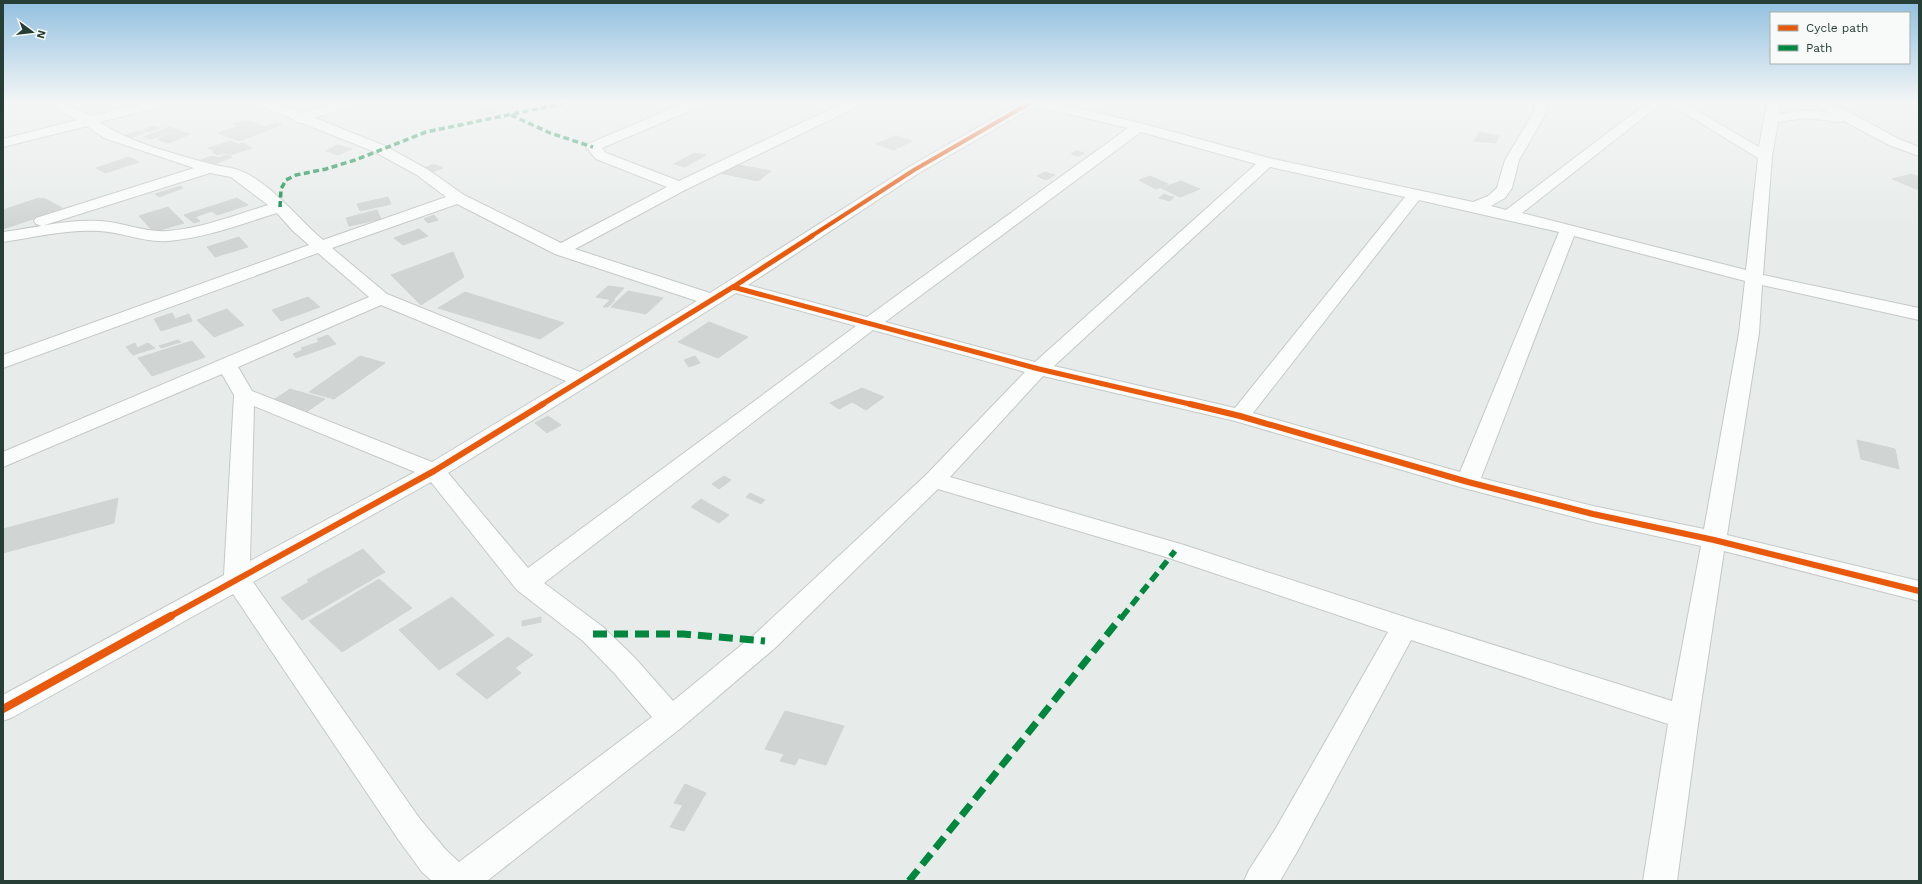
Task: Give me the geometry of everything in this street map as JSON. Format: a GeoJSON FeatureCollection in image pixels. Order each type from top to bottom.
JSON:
{"type":"FeatureCollection","features":[{"type":"Feature","properties":{"kind":"street"},"geometry":{"type":"LineString","coordinates":[[135,144],[209,168],[236,174],[257,188],[280,207],[299,228],[381,298],[582,380]]}},
{"type":"Feature","properties":{"kind":"street"},"geometry":{"type":"LineString","coordinates":[[368,144],[380,149],[422,172],[458,198],[561,250],[712,300]]}},
{"type":"Feature","properties":{"kind":"street"},"geometry":{"type":"LineString","coordinates":[[599,144],[593,147],[602,156],[680,187]]}},
{"type":"Feature","properties":{"kind":"street"},"geometry":{"type":"LineString","coordinates":[[561,250],[680,187],[769,144]]}},
{"type":"Feature","properties":{"kind":"street"},"geometry":{"type":"LineString","coordinates":[[3,709],[434,471],[733,287],[914,170],[959,144]]}},
{"type":"Feature","properties":{"kind":"street"},"geometry":{"type":"LineString","coordinates":[[526,583],[870,324],[1115,144]]}},
{"type":"Feature","properties":{"kind":"street"},"geometry":{"type":"LineString","coordinates":[[1202,144],[1267,162],[1476,207],[1568,229],[1754,278],[1919,314]]}},
{"type":"Feature","properties":{"kind":"street"},"geometry":{"type":"LineString","coordinates":[[1476,207],[1495,199],[1502,192],[1510,176],[1511,163],[1521,144]]}},
{"type":"Feature","properties":{"kind":"street"},"geometry":{"type":"LineString","coordinates":[[1509,215],[1602,144]]}},
{"type":"Feature","properties":{"kind":"street"},"geometry":{"type":"LineString","coordinates":[[1746,144],[1765,156]]}},
{"type":"Feature","properties":{"kind":"street"},"geometry":{"type":"LineString","coordinates":[[1660,881],[1684,717],[1749,333],[1765,156],[1765,144]]}},
{"type":"Feature","properties":{"kind":"street"},"geometry":{"type":"LineString","coordinates":[[1900,144],[1919,152]]}},
{"type":"Feature","properties":{"kind":"street"},"geometry":{"type":"LineString","coordinates":[[461,881],[671,719],[765,641],[934,480],[1039,369],[1267,162]]}},
{"type":"Feature","properties":{"kind":"street"},"geometry":{"type":"LineString","coordinates":[[3,235],[209,168]]}},
{"type":"Feature","properties":{"kind":"street"},"geometry":{"type":"LineString","coordinates":[[1240,416],[1415,194]]}},
{"type":"Feature","properties":{"kind":"street"},"geometry":{"type":"LineString","coordinates":[[3,362],[321,246],[458,198]]}},
{"type":"Feature","properties":{"kind":"street"},"geometry":{"type":"LineString","coordinates":[[3,235],[100,226],[154,236],[168,236],[221,224],[280,207]]}},
{"type":"Feature","properties":{"kind":"street"},"geometry":{"type":"LineString","coordinates":[[1468,482],[1568,229]]}},
{"type":"Feature","properties":{"kind":"street"},"geometry":{"type":"LineString","coordinates":[[733,287],[1039,369],[1240,416],[1468,482],[1593,514],[1714,540],[1919,591]]}},
{"type":"Feature","properties":{"kind":"street"},"geometry":{"type":"LineString","coordinates":[[3,460],[381,298]]}},
{"type":"Feature","properties":{"kind":"street"},"geometry":{"type":"LineString","coordinates":[[226,364],[244,395],[238,579],[410,829],[434,861],[454,881]]}},
{"type":"Feature","properties":{"kind":"street"},"geometry":{"type":"LineString","coordinates":[[244,395],[434,471],[526,583],[593,634],[625,666],[671,719]]}},
{"type":"Feature","properties":{"kind":"street"},"geometry":{"type":"LineString","coordinates":[[934,480],[1175,551],[1404,627],[1684,717]]}},
{"type":"Feature","properties":{"kind":"street"},"geometry":{"type":"LineString","coordinates":[[1261,881],[1287,839],[1404,627]]}},
{"type":"Feature","properties":{"kind":"building"},"geometry":{"type":"Polygon","coordinates":[[[220,144],[236,144],[215,151],[208,148],[220,144]]]}},
{"type":"Feature","properties":{"kind":"building"},"geometry":{"type":"Polygon","coordinates":[[[239,144],[245,144],[252,148],[230,155],[225,153],[218,155],[212,152],[239,144]]]}},
{"type":"Feature","properties":{"kind":"building"},"geometry":{"type":"Polygon","coordinates":[[[877,144],[905,144],[894,150],[877,144]]]}},
{"type":"Feature","properties":{"kind":"building"},"geometry":{"type":"Polygon","coordinates":[[[338,145],[352,149],[338,155],[326,151],[338,145]]]}},
{"type":"Feature","properties":{"kind":"building"},"geometry":{"type":"Polygon","coordinates":[[[1076,151],[1084,153],[1079,156],[1071,154],[1076,151]]]}},
{"type":"Feature","properties":{"kind":"building"},"geometry":{"type":"Polygon","coordinates":[[[694,153],[706,155],[685,167],[674,164],[694,153]]]}},
{"type":"Feature","properties":{"kind":"building"},"geometry":{"type":"Polygon","coordinates":[[[225,155],[232,157],[210,166],[196,162],[212,156],[219,158],[225,155]]]}},
{"type":"Feature","properties":{"kind":"building"},"geometry":{"type":"Polygon","coordinates":[[[129,157],[139,162],[105,173],[96,168],[129,157]]]}},
{"type":"Feature","properties":{"kind":"building"},"geometry":{"type":"Polygon","coordinates":[[[434,164],[443,168],[432,172],[424,168],[434,164]]]}},
{"type":"Feature","properties":{"kind":"building"},"geometry":{"type":"Polygon","coordinates":[[[733,164],[771,171],[758,181],[720,173],[733,164]]]}},
{"type":"Feature","properties":{"kind":"building"},"geometry":{"type":"Polygon","coordinates":[[[1045,172],[1055,175],[1046,180],[1037,176],[1045,172]]]}},
{"type":"Feature","properties":{"kind":"building"},"geometry":{"type":"Polygon","coordinates":[[[1912,174],[1919,177],[1919,190],[1892,179],[1912,174]]]}},
{"type":"Feature","properties":{"kind":"building"},"geometry":{"type":"Polygon","coordinates":[[[1150,176],[1168,184],[1156,189],[1139,180],[1150,176]]]}},
{"type":"Feature","properties":{"kind":"building"},"geometry":{"type":"Polygon","coordinates":[[[1181,181],[1200,189],[1180,197],[1161,188],[1181,181]]]}},
{"type":"Feature","properties":{"kind":"building"},"geometry":{"type":"Polygon","coordinates":[[[181,186],[183,188],[159,197],[155,194],[181,186]]]}},
{"type":"Feature","properties":{"kind":"building"},"geometry":{"type":"Polygon","coordinates":[[[1164,194],[1174,197],[1170,201],[1159,198],[1164,194]]]}},
{"type":"Feature","properties":{"kind":"building"},"geometry":{"type":"Polygon","coordinates":[[[388,197],[391,204],[360,211],[357,204],[388,197]]]}},
{"type":"Feature","properties":{"kind":"building"},"geometry":{"type":"Polygon","coordinates":[[[39,198],[60,210],[3,229],[3,210],[39,198]]]}},
{"type":"Feature","properties":{"kind":"building"},"geometry":{"type":"Polygon","coordinates":[[[44,198],[62,208],[3,228],[3,211],[44,198]]]}},
{"type":"Feature","properties":{"kind":"building"},"geometry":{"type":"Polygon","coordinates":[[[237,198],[248,205],[217,215],[212,211],[195,217],[200,221],[194,223],[184,215],[237,198]]]}},
{"type":"Feature","properties":{"kind":"building"},"geometry":{"type":"Polygon","coordinates":[[[168,207],[184,223],[154,232],[139,216],[168,207]]]}},
{"type":"Feature","properties":{"kind":"building"},"geometry":{"type":"Polygon","coordinates":[[[377,210],[381,219],[349,226],[346,218],[377,210]]]}},
{"type":"Feature","properties":{"kind":"building"},"geometry":{"type":"Polygon","coordinates":[[[434,215],[438,220],[428,223],[424,219],[434,215]]]}},
{"type":"Feature","properties":{"kind":"building"},"geometry":{"type":"Polygon","coordinates":[[[419,229],[428,236],[403,245],[394,238],[419,229]]]}},
{"type":"Feature","properties":{"kind":"building"},"geometry":{"type":"Polygon","coordinates":[[[239,237],[248,247],[215,257],[207,247],[239,237]]]}},
{"type":"Feature","properties":{"kind":"building"},"geometry":{"type":"Polygon","coordinates":[[[453,252],[464,277],[421,305],[391,275],[453,252]]]}},
{"type":"Feature","properties":{"kind":"building"},"geometry":{"type":"Polygon","coordinates":[[[608,286],[624,288],[613,300],[596,297],[608,286]]]}},
{"type":"Feature","properties":{"kind":"building"},"geometry":{"type":"Polygon","coordinates":[[[628,291],[663,298],[646,314],[611,307],[628,291]]]}},
{"type":"Feature","properties":{"kind":"building"},"geometry":{"type":"Polygon","coordinates":[[[465,292],[564,323],[540,339],[438,308],[465,292]]]}},
{"type":"Feature","properties":{"kind":"building"},"geometry":{"type":"Polygon","coordinates":[[[308,297],[320,307],[281,321],[272,310],[308,297]]]}},
{"type":"Feature","properties":{"kind":"building"},"geometry":{"type":"Polygon","coordinates":[[[611,299],[615,300],[608,307],[603,307],[611,299]]]}},
{"type":"Feature","properties":{"kind":"building"},"geometry":{"type":"Polygon","coordinates":[[[227,309],[244,325],[214,337],[197,320],[227,309]]]}},
{"type":"Feature","properties":{"kind":"building"},"geometry":{"type":"Polygon","coordinates":[[[172,313],[175,319],[189,314],[192,321],[161,331],[154,319],[172,313]]]}},
{"type":"Feature","properties":{"kind":"building"},"geometry":{"type":"Polygon","coordinates":[[[709,322],[748,337],[718,358],[678,342],[709,322]]]}},
{"type":"Feature","properties":{"kind":"building"},"geometry":{"type":"Polygon","coordinates":[[[328,335],[336,344],[296,358],[293,354],[303,350],[301,348],[319,342],[317,339],[328,335]]]}},
{"type":"Feature","properties":{"kind":"building"},"geometry":{"type":"Polygon","coordinates":[[[178,340],[181,342],[161,348],[159,346],[178,340]]]}},
{"type":"Feature","properties":{"kind":"building"},"geometry":{"type":"Polygon","coordinates":[[[192,341],[205,357],[152,376],[138,358],[192,341]]]}},
{"type":"Feature","properties":{"kind":"building"},"geometry":{"type":"Polygon","coordinates":[[[135,343],[137,348],[148,343],[155,348],[133,355],[126,347],[135,343]]]}},
{"type":"Feature","properties":{"kind":"building"},"geometry":{"type":"Polygon","coordinates":[[[360,356],[385,363],[334,399],[309,392],[360,356]]]}},
{"type":"Feature","properties":{"kind":"building"},"geometry":{"type":"Polygon","coordinates":[[[695,356],[700,363],[689,367],[684,360],[695,356]]]}},
{"type":"Feature","properties":{"kind":"building"},"geometry":{"type":"Polygon","coordinates":[[[862,388],[884,397],[866,410],[852,402],[839,409],[830,403],[862,388]]]}},
{"type":"Feature","properties":{"kind":"building"},"geometry":{"type":"Polygon","coordinates":[[[290,389],[325,399],[305,413],[269,403],[290,389]]]}},
{"type":"Feature","properties":{"kind":"building"},"geometry":{"type":"Polygon","coordinates":[[[548,416],[561,425],[547,433],[535,423],[548,416]]]}},
{"type":"Feature","properties":{"kind":"building"},"geometry":{"type":"Polygon","coordinates":[[[1857,440],[1895,449],[1899,469],[1861,459],[1857,440]]]}},
{"type":"Feature","properties":{"kind":"building"},"geometry":{"type":"Polygon","coordinates":[[[724,476],[731,480],[719,489],[712,484],[724,476]]]}},
{"type":"Feature","properties":{"kind":"building"},"geometry":{"type":"Polygon","coordinates":[[[750,493],[765,500],[761,504],[746,497],[750,493]]]}},
{"type":"Feature","properties":{"kind":"building"},"geometry":{"type":"Polygon","coordinates":[[[118,498],[114,523],[3,553],[3,529],[118,498]]]}},
{"type":"Feature","properties":{"kind":"building"},"geometry":{"type":"Polygon","coordinates":[[[701,499],[729,515],[719,523],[691,507],[701,499]]]}},
{"type":"Feature","properties":{"kind":"building"},"geometry":{"type":"Polygon","coordinates":[[[363,549],[385,572],[302,620],[281,598],[309,582],[307,580],[363,549]]]}},
{"type":"Feature","properties":{"kind":"building"},"geometry":{"type":"Polygon","coordinates":[[[379,579],[412,608],[342,652],[309,621],[379,579]]]}},
{"type":"Feature","properties":{"kind":"building"},"geometry":{"type":"Polygon","coordinates":[[[452,597],[494,635],[439,670],[399,630],[452,597]]]}},
{"type":"Feature","properties":{"kind":"building"},"geometry":{"type":"Polygon","coordinates":[[[541,617],[541,622],[522,626],[522,621],[541,617]]]}},
{"type":"Feature","properties":{"kind":"building"},"geometry":{"type":"Polygon","coordinates":[[[508,637],[533,655],[515,668],[521,673],[487,699],[456,674],[508,637]]]}},
{"type":"Feature","properties":{"kind":"building"},"geometry":{"type":"Polygon","coordinates":[[[785,711],[844,726],[826,765],[799,758],[795,765],[780,761],[784,754],[765,749],[785,711]]]}},
{"type":"Feature","properties":{"kind":"building"},"geometry":{"type":"Polygon","coordinates":[[[685,784],[706,793],[684,831],[670,827],[683,805],[674,803],[685,784]]]}},
{"type":"Feature","properties":{"kind":"marked path"},"geometry":{"type":"LineString","coordinates":[[280,207],[281,189],[286,180],[296,175],[326,169],[355,160],[395,144]]}},
{"type":"Feature","properties":{"kind":"marked path"},"geometry":{"type":"LineString","coordinates":[[585,144],[593,147]]}},
{"type":"Feature","properties":{"kind":"marked path"},"geometry":{"type":"LineString","coordinates":[[909,881],[1175,551]]}},
{"type":"Feature","properties":{"kind":"marked path"},"geometry":{"type":"LineString","coordinates":[[593,634],[683,634],[765,641]]}},
{"type":"Feature","properties":{"kind":"cycle path"},"geometry":{"type":"LineString","coordinates":[[3,709],[434,471],[733,287],[914,170],[959,144]]}},
{"type":"Feature","properties":{"kind":"cycle path"},"geometry":{"type":"LineString","coordinates":[[733,287],[1039,369],[1240,416],[1468,482],[1593,514],[1714,540],[1919,591]]}}]}
